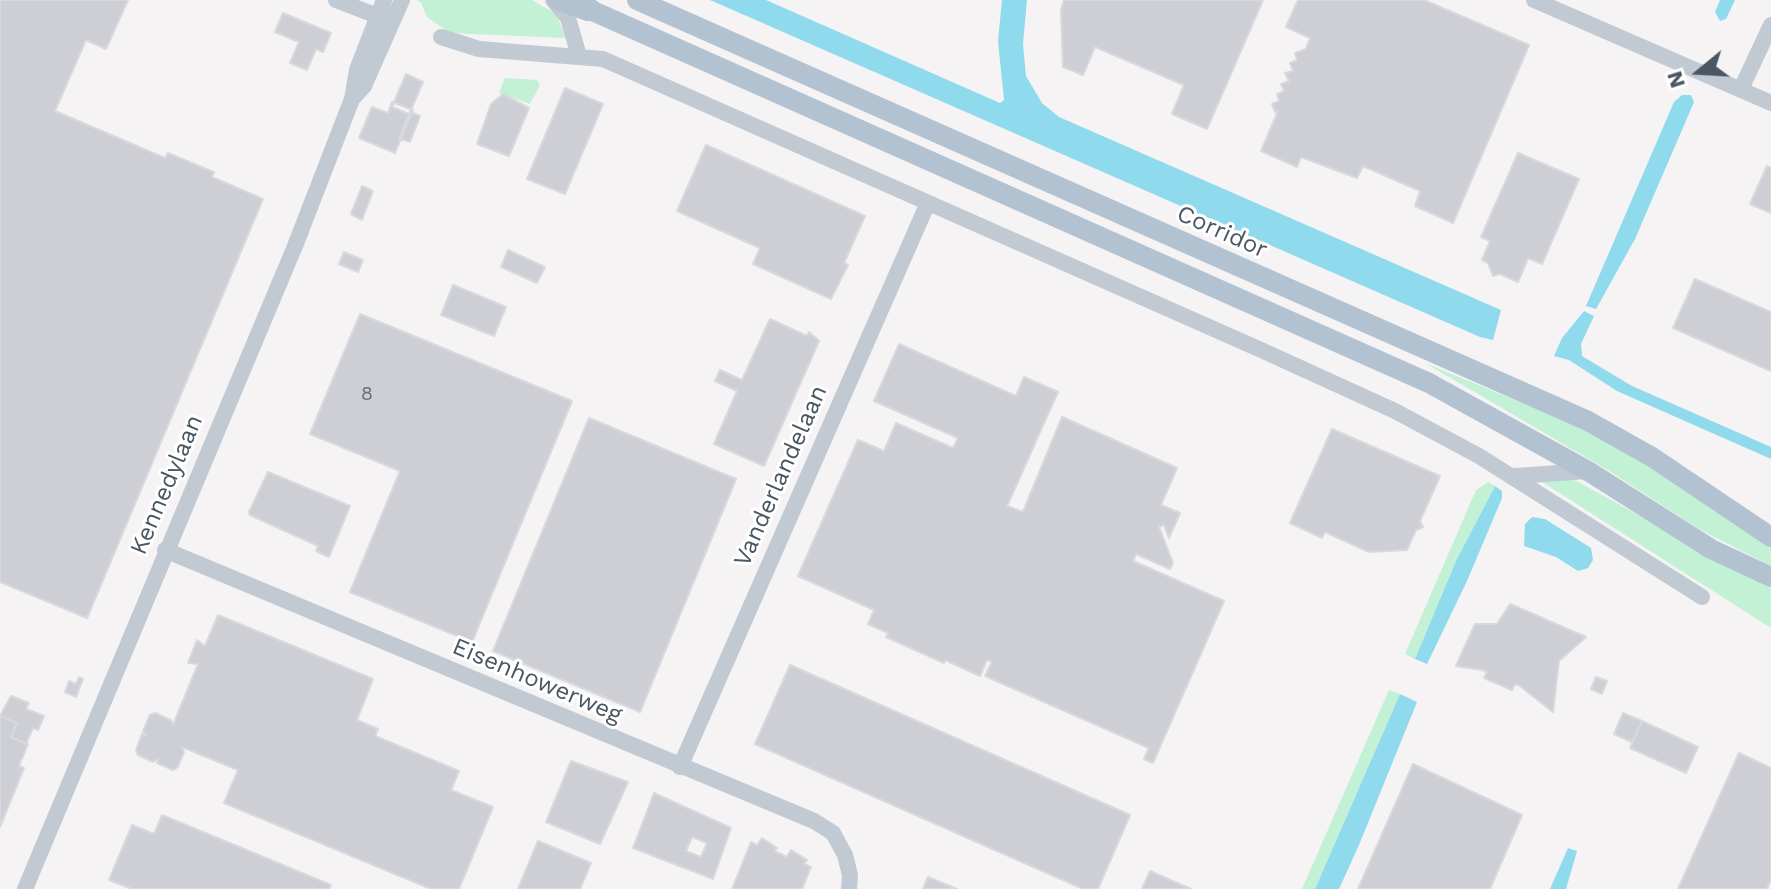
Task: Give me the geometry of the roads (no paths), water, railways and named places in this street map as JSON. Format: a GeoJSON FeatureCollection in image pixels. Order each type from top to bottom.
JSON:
{"type":"FeatureCollection","features":[{"type":"Feature","properties":{"kind":"main road"},"geometry":{"type":"LineString","coordinates":[[555,0],[587,6],[1429,383],[1588,471],[1711,549],[1771,577]]}},
{"type":"Feature","properties":{"kind":"main road","name":"Corridor"},"geometry":{"type":"LineString","coordinates":[[637,0],[1588,421],[1652,457],[1771,537]]}},
{"type":"Feature","properties":{"kind":"street"},"geometry":{"type":"LineString","coordinates":[[336,0],[386,20]]}},
{"type":"Feature","properties":{"kind":"street","name":"Kennedylaan"},"geometry":{"type":"LineString","coordinates":[[384,0],[386,20]]}},
{"type":"Feature","properties":{"kind":"street","name":"Kennedylaan"},"geometry":{"type":"LineString","coordinates":[[25,889],[295,246],[352,99],[357,70],[386,20],[402,0]]}},
{"type":"Feature","properties":{"kind":"street"},"geometry":{"type":"LineString","coordinates":[[555,0],[568,18],[579,56]]}},
{"type":"Feature","properties":{"kind":"street"},"geometry":{"type":"LineString","coordinates":[[1534,0],[1771,103]]}},
{"type":"Feature","properties":{"kind":"street"},"geometry":{"type":"LineString","coordinates":[[1741,89],[1771,25]]}},
{"type":"Feature","properties":{"kind":"street"},"geometry":{"type":"LineString","coordinates":[[441,37],[479,49],[579,56],[623,68],[1395,411],[1513,476],[1702,597]]}},
{"type":"Feature","properties":{"kind":"street","name":"Vanderlandelaan"},"geometry":{"type":"LineString","coordinates":[[680,767],[927,205]]}},
{"type":"Feature","properties":{"kind":"street"},"geometry":{"type":"LineString","coordinates":[[1513,476],[1588,471]]}},
{"type":"Feature","properties":{"kind":"street","name":"Eisenhowerweg"},"geometry":{"type":"LineString","coordinates":[[165,550],[814,821],[833,833],[845,855],[850,875],[849,889]]}},
{"type":"Feature","properties":{"kind":"water"},"geometry":{"type":"Polygon","coordinates":[[[710,0],[766,0],[1000,103],[1004,100],[998,41],[1002,0],[1027,0],[1023,44],[1026,76],[1042,103],[1059,117],[1501,310],[1493,340],[1480,337],[710,0]]]}},
{"type":"Feature","properties":{"kind":"water"},"geometry":{"type":"Polygon","coordinates":[[[1720,0],[1735,0],[1726,19],[1720,21],[1715,12],[1720,0]]]}},
{"type":"Feature","properties":{"kind":"water"},"geometry":{"type":"Polygon","coordinates":[[[1682,95],[1691,95],[1694,102],[1635,239],[1596,309],[1586,306],[1674,102],[1682,95]]]}},
{"type":"Feature","properties":{"kind":"water"},"geometry":{"type":"Polygon","coordinates":[[[1584,311],[1594,316],[1581,344],[1582,356],[1632,386],[1771,447],[1771,459],[1617,391],[1569,360],[1554,356],[1562,338],[1584,311]]]}},
{"type":"Feature","properties":{"kind":"water"},"geometry":{"type":"Polygon","coordinates":[[[1495,486],[1502,491],[1502,498],[1467,581],[1427,664],[1415,659],[1456,561],[1495,486]]]}},
{"type":"Feature","properties":{"kind":"water"},"geometry":{"type":"Polygon","coordinates":[[[1532,517],[1545,519],[1591,548],[1593,560],[1588,568],[1578,571],[1556,557],[1524,546],[1525,524],[1532,517]]]}},
{"type":"Feature","properties":{"kind":"water"},"geometry":{"type":"Polygon","coordinates":[[[1400,694],[1417,702],[1359,845],[1339,889],[1315,889],[1400,694]]]}},
{"type":"Feature","properties":{"kind":"water"},"geometry":{"type":"Polygon","coordinates":[[[1568,848],[1577,851],[1566,889],[1550,889],[1568,848]]]}}]}
